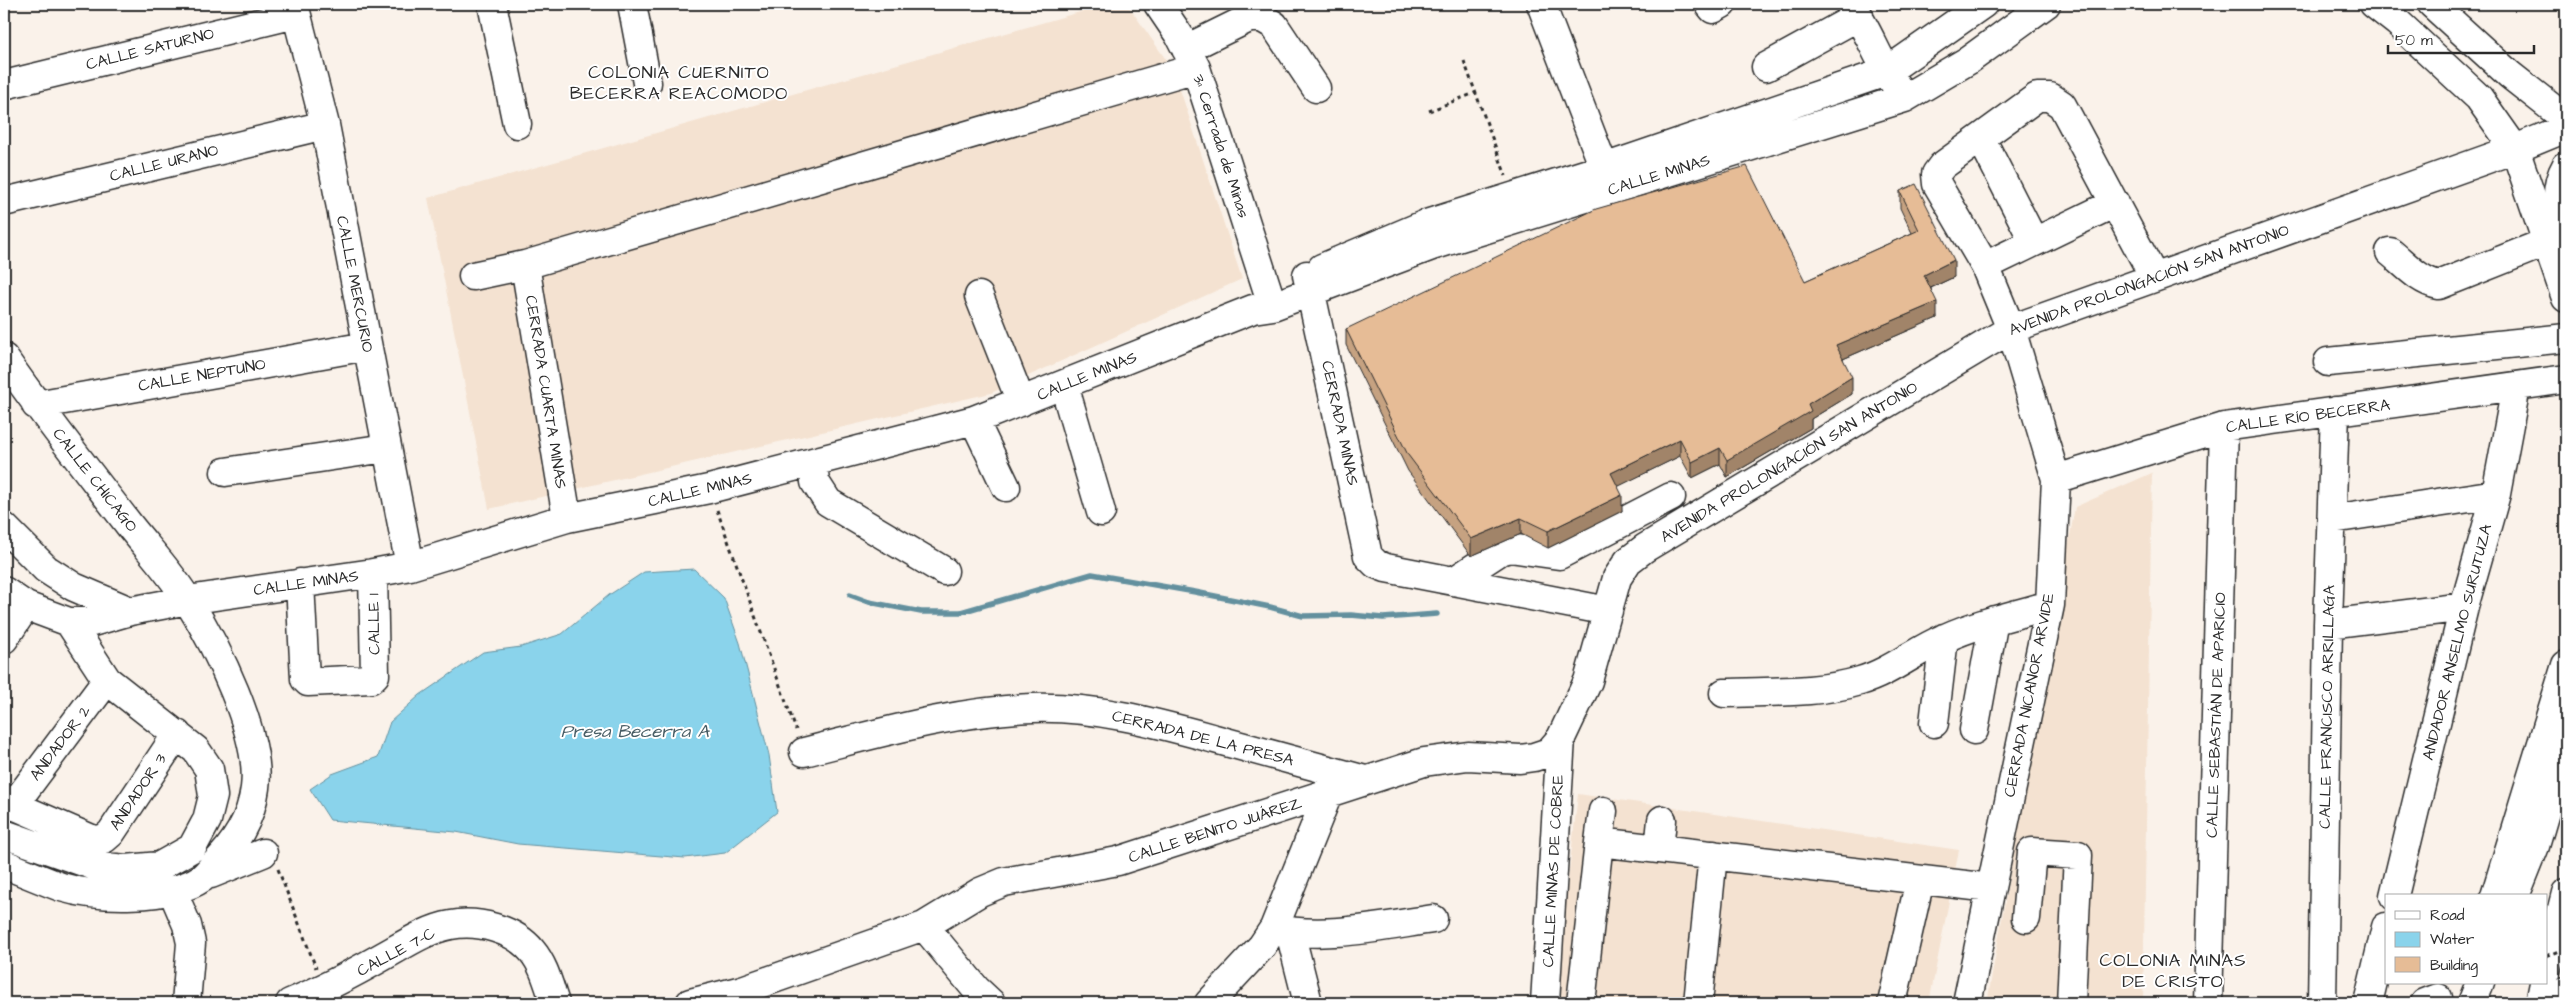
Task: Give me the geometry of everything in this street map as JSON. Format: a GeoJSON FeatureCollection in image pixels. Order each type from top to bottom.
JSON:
{"type":"FeatureCollection","features":[{"type":"Feature","properties":{"kind":"street"},"geometry":{"type":"LineString","coordinates":[[492,4],[518,124]]}},
{"type":"Feature","properties":{"kind":"street"},"geometry":{"type":"LineString","coordinates":[[632,4],[647,83]]}},
{"type":"Feature","properties":{"kind":"street","name":"3ª Cerrada de Minas"},"geometry":{"type":"LineString","coordinates":[[1158,4],[1191,58],[1261,302]]}},
{"type":"Feature","properties":{"kind":"street"},"geometry":{"type":"LineString","coordinates":[[1541,4],[1608,179]]}},
{"type":"Feature","properties":{"kind":"street"},"geometry":{"type":"LineString","coordinates":[[1709,4],[1713,9],[1722,4]]}},
{"type":"Feature","properties":{"kind":"street","name":"CALLE MINAS"},"geometry":{"type":"LineString","coordinates":[[1309,283],[1432,246],[1886,72],[1983,4]]}},
{"type":"Feature","properties":{"kind":"street","name":"CALLE MINAS"},"geometry":{"type":"LineString","coordinates":[[69,622],[92,622],[130,611],[188,600],[410,566],[567,518],[709,489],[974,420],[1261,302],[1273,306],[1309,283],[1390,238],[1514,197],[1608,179],[1905,98],[1969,60],[2046,4]]}},
{"type":"Feature","properties":{"kind":"street"},"geometry":{"type":"LineString","coordinates":[[2374,4],[2397,22],[2479,98],[2516,149],[2558,233]]}},
{"type":"Feature","properties":{"kind":"street"},"geometry":{"type":"LineString","coordinates":[[2432,4],[2510,75],[2566,119]]}},
{"type":"Feature","properties":{"kind":"street","name":"CALLE SATURNO"},"geometry":{"type":"LineString","coordinates":[[4,85],[295,9]]}},
{"type":"Feature","properties":{"kind":"street","name":"CALLE MERCURIO"},"geometry":{"type":"LineString","coordinates":[[295,9],[325,125],[410,566]]}},
{"type":"Feature","properties":{"kind":"street"},"geometry":{"type":"LineString","coordinates":[[1766,66],[1855,10],[1886,72],[1905,98]]}},
{"type":"Feature","properties":{"kind":"street"},"geometry":{"type":"LineString","coordinates":[[473,276],[526,265],[1191,58],[1249,18],[1262,18],[1274,24],[1316,88]]}},
{"type":"Feature","properties":{"kind":"street"},"geometry":{"type":"LineString","coordinates":[[2034,242],[1981,138],[2037,97],[2050,97],[2062,105],[2154,277]]}},
{"type":"Feature","properties":{"kind":"street","name":"CALLE URANO"},"geometry":{"type":"LineString","coordinates":[[4,202],[325,125]]}},
{"type":"Feature","properties":{"kind":"street","name":"AVENIDA PROLONGACIÓN SAN ANTONIO"},"geometry":{"type":"LineString","coordinates":[[1628,561],[1645,548],[2010,329],[2516,149],[2566,128]]}},
{"type":"Feature","properties":{"kind":"street","name":"CERRADA NICANOR ARVIDE"},"geometry":{"type":"LineString","coordinates":[[1966,1003],[2050,605],[2056,479],[2010,329],[1985,266],[1937,184],[1936,174],[1942,166],[1981,138]]}},
{"type":"Feature","properties":{"kind":"street"},"geometry":{"type":"LineString","coordinates":[[2566,166],[2561,175],[2558,193],[2558,233],[2566,298]]}},
{"type":"Feature","properties":{"kind":"street"},"geometry":{"type":"LineString","coordinates":[[1985,266],[2115,203]]}},
{"type":"Feature","properties":{"kind":"street"},"geometry":{"type":"LineString","coordinates":[[2390,252],[2421,278],[2429,283],[2439,284],[2558,233]]}},
{"type":"Feature","properties":{"kind":"street","name":"CERRADA CUARTA MINAS"},"geometry":{"type":"LineString","coordinates":[[526,265],[567,518]]}},
{"type":"Feature","properties":{"kind":"street","name":"CERRADA MINAS"},"geometry":{"type":"LineString","coordinates":[[1309,283],[1368,556],[1376,564],[1386,568],[1454,582]]}},
{"type":"Feature","properties":{"kind":"street"},"geometry":{"type":"LineString","coordinates":[[978,296],[1021,402]]}},
{"type":"Feature","properties":{"kind":"street"},"geometry":{"type":"LineString","coordinates":[[2328,362],[2566,338]]}},
{"type":"Feature","properties":{"kind":"street","name":"CALLE NEPTUNO"},"geometry":{"type":"LineString","coordinates":[[36,405],[367,346]]}},
{"type":"Feature","properties":{"kind":"street","name":"CALLE CHICAGO"},"geometry":{"type":"LineString","coordinates":[[4,358],[36,405],[188,600],[228,677],[246,721],[254,753],[255,787],[247,822],[231,848],[202,878]]}},
{"type":"Feature","properties":{"kind":"street","name":"CALLE RÍO BECERRA"},"geometry":{"type":"LineString","coordinates":[[2056,479],[2224,427],[2566,379]]}},
{"type":"Feature","properties":{"kind":"street"},"geometry":{"type":"LineString","coordinates":[[1064,384],[1101,512]]}},
{"type":"Feature","properties":{"kind":"street","name":"ANDADOR ANSELMO SURUTUZA"},"geometry":{"type":"LineString","coordinates":[[2394,894],[2464,607],[2496,494],[2516,387]]}},
{"type":"Feature","properties":{"kind":"street","name":"CALLE FRANCISCO ARRILLAGA"},"geometry":{"type":"LineString","coordinates":[[2322,1003],[2328,624],[2335,411]]}},
{"type":"Feature","properties":{"kind":"street"},"geometry":{"type":"LineString","coordinates":[[974,420],[1006,487]]}},
{"type":"Feature","properties":{"kind":"street","name":"CALLE SEBASTIÁN DE APARICIO"},"geometry":{"type":"LineString","coordinates":[[2208,1003],[2224,427]]}},
{"type":"Feature","properties":{"kind":"street"},"geometry":{"type":"LineString","coordinates":[[225,472],[386,448]]}},
{"type":"Feature","properties":{"kind":"street"},"geometry":{"type":"LineString","coordinates":[[813,462],[815,482],[828,502],[944,571]]}},
{"type":"Feature","properties":{"kind":"street"},"geometry":{"type":"LineString","coordinates":[[2332,519],[2496,494]]}},
{"type":"Feature","properties":{"kind":"street"},"geometry":{"type":"LineString","coordinates":[[1454,582],[1500,551],[1510,548],[1559,555],[1671,497]]}},
{"type":"Feature","properties":{"kind":"street"},"geometry":{"type":"LineString","coordinates":[[4,527],[46,569],[74,587],[130,611]]}},
{"type":"Feature","properties":{"kind":"street","name":"CALLE BENITO JUÁREZ"},"geometry":{"type":"LineString","coordinates":[[690,1003],[744,996],[924,926],[980,892],[1004,882],[1118,861],[1328,794],[1365,780],[1444,757],[1534,758],[1548,752],[1561,738],[1588,681],[1617,578],[1628,561]]}},
{"type":"Feature","properties":{"kind":"street","name":"CALLE 1"},"geometry":{"type":"LineString","coordinates":[[300,583],[305,678],[312,683],[371,680],[375,675],[373,573]]}},
{"type":"Feature","properties":{"kind":"street"},"geometry":{"type":"LineString","coordinates":[[1454,582],[1608,611]]}},
{"type":"Feature","properties":{"kind":"street"},"geometry":{"type":"LineString","coordinates":[[4,591],[26,606],[69,622],[107,680],[196,750],[209,769],[213,796],[207,820],[192,848],[160,866],[126,869],[94,866],[4,834]]}},
{"type":"Feature","properties":{"kind":"street"},"geometry":{"type":"LineString","coordinates":[[1724,693],[1829,688],[1861,681],[1890,668],[1944,638],[1994,620],[2050,605]]}},
{"type":"Feature","properties":{"kind":"street"},"geometry":{"type":"LineString","coordinates":[[4,639],[26,606]]}},
{"type":"Feature","properties":{"kind":"street"},"geometry":{"type":"LineString","coordinates":[[2328,624],[2464,607]]}},
{"type":"Feature","properties":{"kind":"street"},"geometry":{"type":"LineString","coordinates":[[1974,730],[1994,620]]}},
{"type":"Feature","properties":{"kind":"street"},"geometry":{"type":"LineString","coordinates":[[1934,722],[1944,638]]}},
{"type":"Feature","properties":{"kind":"street"},"geometry":{"type":"LineString","coordinates":[[2496,894],[2566,665]]}},
{"type":"Feature","properties":{"kind":"street","name":"ANDADOR 2"},"geometry":{"type":"LineString","coordinates":[[9,803],[107,680]]}},
{"type":"Feature","properties":{"kind":"street","name":"CERRADA DE LA PRESA"},"geometry":{"type":"LineString","coordinates":[[804,752],[913,724],[982,712],[1035,708],[1097,712],[1163,725],[1365,780]]}},
{"type":"Feature","properties":{"kind":"street","name":"ANDADOR 3"},"geometry":{"type":"LineString","coordinates":[[9,803],[94,840],[104,839],[111,833],[177,734]]}},
{"type":"Feature","properties":{"kind":"street","name":"CALLE MINAS DE COBRE"},"geometry":{"type":"LineString","coordinates":[[1545,1003],[1561,738]]}},
{"type":"Feature","properties":{"kind":"street"},"geometry":{"type":"LineString","coordinates":[[2516,894],[2535,846],[2566,741]]}},
{"type":"Feature","properties":{"kind":"street"},"geometry":{"type":"LineString","coordinates":[[1308,1003],[1283,934],[1328,794]]}},
{"type":"Feature","properties":{"kind":"street"},"geometry":{"type":"LineString","coordinates":[[1581,1003],[1603,811]]}},
{"type":"Feature","properties":{"kind":"street"},"geometry":{"type":"LineString","coordinates":[[1659,849],[1662,820]]}},
{"type":"Feature","properties":{"kind":"street"},"geometry":{"type":"LineString","coordinates":[[1599,842],[1991,888]]}},
{"type":"Feature","properties":{"kind":"street"},"geometry":{"type":"LineString","coordinates":[[2026,918],[2032,852],[2078,855],[2071,1003]]}},
{"type":"Feature","properties":{"kind":"street"},"geometry":{"type":"LineString","coordinates":[[4,864],[63,887],[93,894],[125,894],[172,890],[263,853]]}},
{"type":"Feature","properties":{"kind":"street"},"geometry":{"type":"LineString","coordinates":[[1698,1003],[1713,856]]}},
{"type":"Feature","properties":{"kind":"street"},"geometry":{"type":"LineString","coordinates":[[1892,1003],[1920,880]]}},
{"type":"Feature","properties":{"kind":"street"},"geometry":{"type":"LineString","coordinates":[[172,890],[187,925],[191,943],[186,1003]]}},
{"type":"Feature","properties":{"kind":"street"},"geometry":{"type":"LineString","coordinates":[[2548,964],[2566,893]]}},
{"type":"Feature","properties":{"kind":"street"},"geometry":{"type":"LineString","coordinates":[[1210,1003],[1262,946],[1283,934],[1350,930],[1434,919]]}},
{"type":"Feature","properties":{"kind":"street","name":"CALLE 7-C"},"geometry":{"type":"LineString","coordinates":[[290,1003],[325,989],[428,932],[452,925],[479,925],[502,930],[518,939],[532,951],[544,971],[555,1003]]}},
{"type":"Feature","properties":{"kind":"street"},"geometry":{"type":"LineString","coordinates":[[924,926],[976,989],[991,1003]]}},
{"type":"Feature","properties":{"kind":"street"},"geometry":{"type":"LineString","coordinates":[[2368,1003],[2385,931]]}},
{"type":"Feature","properties":{"kind":"street"},"geometry":{"type":"LineString","coordinates":[[2472,1003],[2480,984]]}},
{"type":"Feature","properties":{"kind":"street"},"geometry":{"type":"LineString","coordinates":[[2540,1003],[2544,984]]}},
{"type":"Feature","properties":{"kind":"street"},"geometry":{"type":"LineString","coordinates":[[2555,1003],[2566,991]]}},
{"type":"Feature","properties":{"kind":"path"},"geometry":{"type":"LineString","coordinates":[[1464,61],[1477,92],[1514,197]]}},
{"type":"Feature","properties":{"kind":"path"},"geometry":{"type":"LineString","coordinates":[[1428,111],[1477,92]]}},
{"type":"Feature","properties":{"kind":"path"},"geometry":{"type":"LineString","coordinates":[[709,489],[804,752]]}},
{"type":"Feature","properties":{"kind":"path"},"geometry":{"type":"LineString","coordinates":[[263,853],[271,855],[276,864],[325,989]]}},
{"type":"Feature","properties":{"kind":"path"},"geometry":{"type":"LineString","coordinates":[[2548,955],[2566,948]]}},
{"type":"Feature","properties":{"kind":"shaded area"},"geometry":{"type":"Polygon","coordinates":[[[1108,4],[1127,4],[1174,71],[1242,279],[991,393],[489,509],[428,198],[1108,4]]]}},
{"type":"Feature","properties":{"kind":"shaded area"},"geometry":{"type":"Polygon","coordinates":[[[2152,473],[2143,1003],[1987,1003],[2075,507],[2152,473]]]}},
{"type":"Feature","properties":{"kind":"shaded area"},"geometry":{"type":"Polygon","coordinates":[[[1578,794],[1959,850],[1929,1003],[1554,1003],[1578,794]]]}},
{"type":"Feature","properties":{"kind":"water","name":"Presa Becerra A"},"geometry":{"type":"Polygon","coordinates":[[[694,569],[724,598],[740,643],[769,755],[777,812],[725,853],[685,858],[518,844],[456,832],[330,820],[310,789],[332,774],[378,757],[390,722],[420,695],[483,652],[521,647],[562,634],[609,595],[644,572],[694,569]]]}},
{"type":"Feature","properties":{"kind":"building"},"geometry":{"type":"Polygon","coordinates":[[[1747,166],[1805,281],[1919,230],[1900,191],[1916,184],[1954,260],[1924,275],[1937,302],[1836,345],[1852,377],[1808,404],[1811,411],[1727,460],[1720,448],[1692,462],[1680,439],[1611,473],[1622,495],[1548,531],[1521,518],[1471,539],[1408,455],[1346,329],[1596,209],[1747,166]]]}},
{"type":"Feature","properties":{"kind":"waterway"},"geometry":{"type":"LineString","coordinates":[[850,595],[869,602],[921,612],[961,612],[1092,574],[1195,592],[1270,607],[1303,616],[1351,615],[1383,618],[1437,614]]}},
{"type":"Feature","properties":{"kind":"district","name":"COLONIA CUERNITO BECERRA REACOMODO"},"geometry":{"type":"Point","coordinates":[679,82]}},
{"type":"Feature","properties":{"kind":"district","name":"COLONIA MINAS DE CRISTO"},"geometry":{"type":"Point","coordinates":[2173,970]}}]}
